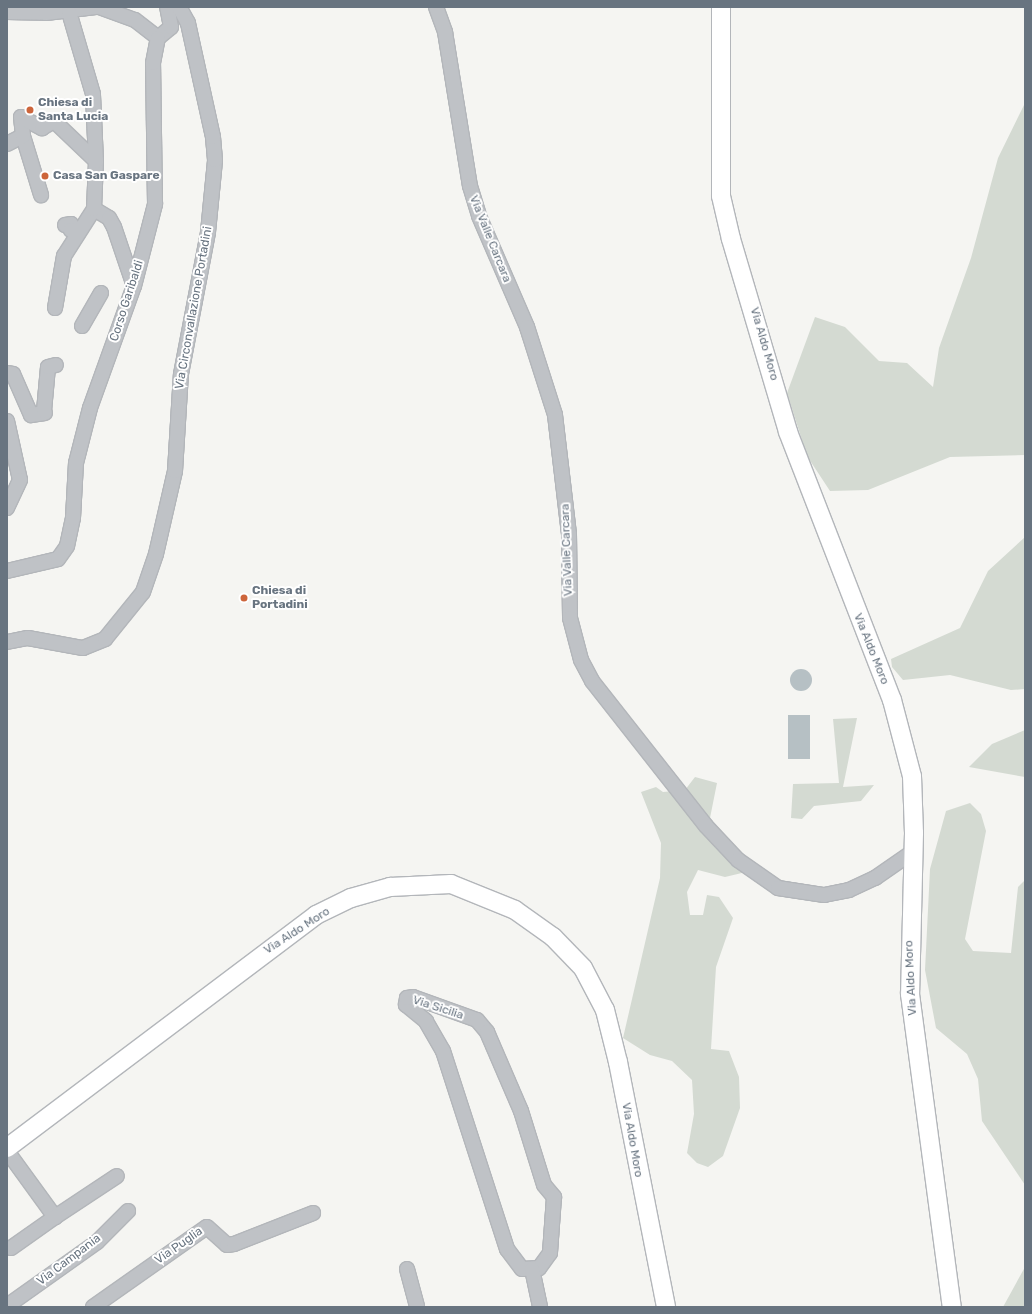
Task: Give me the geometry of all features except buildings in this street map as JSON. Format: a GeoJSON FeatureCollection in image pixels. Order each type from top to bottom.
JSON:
{"type":"FeatureCollection","features":[{"type":"Feature","properties":{"kind":"main road","name":"Via Aldo Moro"},"geometry":{"type":"LineString","coordinates":[[721,7],[721,196],[731,239],[788,432],[892,700],[912,776],[914,851],[910,994],[952,1307]]}},
{"type":"Feature","properties":{"kind":"main road","name":"Via Aldo Moro"},"geometry":{"type":"LineString","coordinates":[[7,1150],[284,936],[316,915],[351,898],[390,887],[451,884],[516,910],[553,937],[583,968],[605,1010],[618,1062],[666,1307]]}},
{"type":"Feature","properties":{"kind":"street"},"geometry":{"type":"LineString","coordinates":[[7,12],[69,12],[98,7],[135,20],[158,38],[171,27],[167,7]]}},
{"type":"Feature","properties":{"kind":"street","name":"Via Circonvallazione Portadini"},"geometry":{"type":"LineString","coordinates":[[7,642],[28,638],[65,646],[93,645],[116,629],[143,592],[175,471],[177,370],[208,232],[215,151],[188,23],[179,7]]}},
{"type":"Feature","properties":{"kind":"street","name":"Via Valle Carcara"},"geometry":{"type":"LineString","coordinates":[[436,7],[445,32],[470,186],[478,216],[527,327],[555,415],[569,534],[570,618],[581,660],[589,674],[706,826],[738,860],[778,888],[824,895],[849,890],[875,878],[914,851]]}},
{"type":"Feature","properties":{"kind":"street"},"geometry":{"type":"LineString","coordinates":[[55,308],[64,256],[79,231],[88,222],[94,209],[96,161],[93,94],[69,12]]}},
{"type":"Feature","properties":{"kind":"street","name":"Corso Garibaldi"},"geometry":{"type":"LineString","coordinates":[[7,571],[58,559],[67,546],[74,518],[76,463],[90,408],[134,286],[155,204],[153,63],[158,38]]}},
{"type":"Feature","properties":{"kind":"street"},"geometry":{"type":"LineString","coordinates":[[41,195],[23,136],[21,117],[40,127],[54,121],[60,124],[96,161]]}},
{"type":"Feature","properties":{"kind":"street"},"geometry":{"type":"LineString","coordinates":[[7,144],[23,136]]}},
{"type":"Feature","properties":{"kind":"street"},"geometry":{"type":"LineString","coordinates":[[94,209],[111,223],[134,286]]}},
{"type":"Feature","properties":{"kind":"street"},"geometry":{"type":"LineString","coordinates":[[65,225],[71,224],[71,230],[79,231]]}},
{"type":"Feature","properties":{"kind":"street"},"geometry":{"type":"LineString","coordinates":[[82,326],[101,293]]}},
{"type":"Feature","properties":{"kind":"street"},"geometry":{"type":"LineString","coordinates":[[7,373],[13,374],[30,415],[44,412],[48,367],[56,365]]}},
{"type":"Feature","properties":{"kind":"street"},"geometry":{"type":"LineString","coordinates":[[7,421],[20,480],[7,508]]}},
{"type":"Feature","properties":{"kind":"street","name":"Via Sicilia"},"geometry":{"type":"LineString","coordinates":[[407,998],[477,1020],[507,1077],[544,1185],[554,1197],[550,1253],[547,1262],[532,1270],[522,1269],[507,1249],[443,1051],[426,1022],[406,1004],[407,998]]}},
{"type":"Feature","properties":{"kind":"street"},"geometry":{"type":"LineString","coordinates":[[7,1150],[55,1217]]}},
{"type":"Feature","properties":{"kind":"street"},"geometry":{"type":"LineString","coordinates":[[11,1248],[117,1176]]}},
{"type":"Feature","properties":{"kind":"street","name":"Via Campania"},"geometry":{"type":"LineString","coordinates":[[7,1306],[97,1242],[128,1210]]}},
{"type":"Feature","properties":{"kind":"street","name":"Via Puglia"},"geometry":{"type":"LineString","coordinates":[[93,1307],[206,1227],[226,1245],[234,1244],[313,1213]]}},
{"type":"Feature","properties":{"kind":"street"},"geometry":{"type":"LineString","coordinates":[[407,1269],[417,1307]]}},
{"type":"Feature","properties":{"kind":"street"},"geometry":{"type":"LineString","coordinates":[[532,1270],[540,1307]]}},
{"type":"Feature","properties":{"kind":"shaded area"},"geometry":{"type":"Polygon","coordinates":[[[1025,103],[1025,455],[950,457],[868,490],[830,491],[807,456],[787,393],[815,317],[845,327],[879,361],[907,363],[933,387],[939,348],[971,258],[998,158],[1025,103]]]}},
{"type":"Feature","properties":{"kind":"shaded area"},"geometry":{"type":"Polygon","coordinates":[[[1025,537],[1025,689],[1011,690],[950,675],[903,680],[892,667],[891,659],[960,628],[988,571],[1025,537]]]}},
{"type":"Feature","properties":{"kind":"shaded area"},"geometry":{"type":"Polygon","coordinates":[[[801,669],[809,672],[812,680],[809,688],[801,691],[793,688],[790,680],[793,672],[801,669]]]}},
{"type":"Feature","properties":{"kind":"shaded area"},"geometry":{"type":"Polygon","coordinates":[[[788,715],[810,715],[810,759],[788,759],[788,715]]]}},
{"type":"Feature","properties":{"kind":"shaded area"},"geometry":{"type":"Polygon","coordinates":[[[857,718],[843,787],[874,785],[861,801],[814,806],[802,819],[791,818],[793,784],[839,783],[833,719],[857,718]]]}},
{"type":"Feature","properties":{"kind":"shaded area"},"geometry":{"type":"Polygon","coordinates":[[[1025,730],[1025,777],[969,767],[992,744],[1025,730]]]}},
{"type":"Feature","properties":{"kind":"shaded area"},"geometry":{"type":"Polygon","coordinates":[[[695,777],[717,783],[710,818],[747,859],[746,872],[725,877],[698,870],[687,892],[690,915],[703,915],[707,895],[719,897],[733,918],[716,967],[711,1049],[729,1051],[739,1077],[740,1108],[723,1156],[708,1167],[697,1163],[687,1153],[694,1114],[692,1080],[672,1061],[650,1055],[623,1038],[660,878],[661,843],[641,792],[656,787],[663,792],[685,790],[695,777]]]}},
{"type":"Feature","properties":{"kind":"shaded area"},"geometry":{"type":"Polygon","coordinates":[[[970,803],[981,814],[986,831],[965,939],[973,951],[1011,953],[1018,887],[1025,880],[1025,1185],[982,1121],[978,1079],[967,1054],[936,1028],[925,970],[930,869],[946,811],[970,803]]]}},
{"type":"Feature","properties":{"kind":"shaded area"},"geometry":{"type":"Polygon","coordinates":[[[1025,1267],[1025,1307],[1003,1307],[1025,1267]]]}},
{"type":"Feature","properties":{"kind":"place","name":"Chiesa di Santa Lucia"},"geometry":{"type":"Point","coordinates":[30,110]}},
{"type":"Feature","properties":{"kind":"place","name":"Casa San Gaspare"},"geometry":{"type":"Point","coordinates":[45,176]}},
{"type":"Feature","properties":{"kind":"place","name":"Chiesa di Portadini"},"geometry":{"type":"Point","coordinates":[244,598]}}]}
